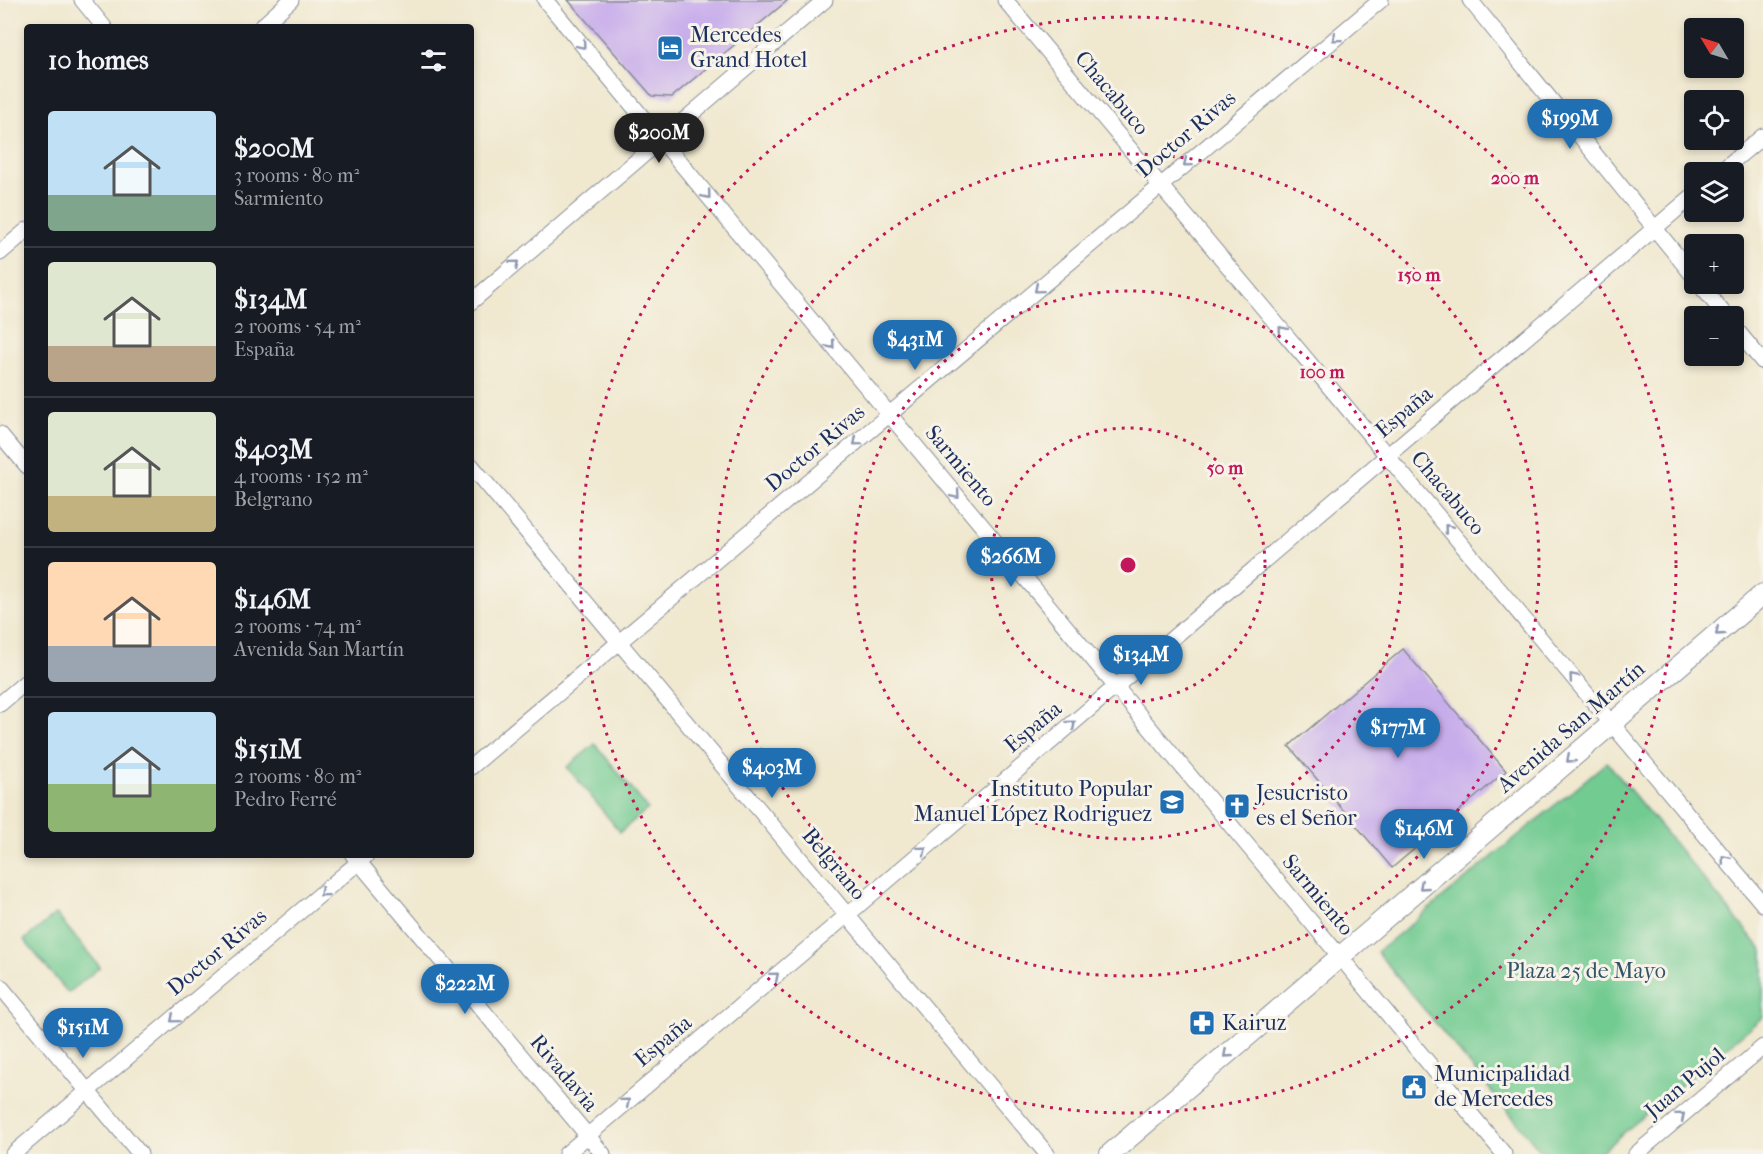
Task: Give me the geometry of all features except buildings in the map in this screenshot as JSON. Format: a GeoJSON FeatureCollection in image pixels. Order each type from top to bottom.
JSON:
{"type":"FeatureCollection","features":[{"type":"Feature","properties":{"kind":"street"},"geometry":{"type":"LineString","coordinates":[[82,0],[102,24]]}},
{"type":"Feature","properties":{"kind":"street"},"geometry":{"type":"LineString","coordinates":[[264,24],[291,0]]}},
{"type":"Feature","properties":{"kind":"street","name":"Sarmiento"},"geometry":{"type":"LineString","coordinates":[[545,0],[1504,1154]]}},
{"type":"Feature","properties":{"kind":"street"},"geometry":{"type":"LineString","coordinates":[[474,299],[825,0]]}},
{"type":"Feature","properties":{"kind":"street","name":"Chacabuco"},"geometry":{"type":"LineString","coordinates":[[1005,0],[1763,904]]}},
{"type":"Feature","properties":{"kind":"street","name":"Doctor Rivas"},"geometry":{"type":"LineString","coordinates":[[474,764],[1381,0]]}},
{"type":"Feature","properties":{"kind":"street"},"geometry":{"type":"LineString","coordinates":[[1470,0],[1684,265]]}},
{"type":"Feature","properties":{"kind":"street"},"geometry":{"type":"LineString","coordinates":[[1732,162],[1763,136]]}},
{"type":"Feature","properties":{"kind":"street","name":"España"},"geometry":{"type":"LineString","coordinates":[[566,1154],[1684,203]]}},
{"type":"Feature","properties":{"kind":"street"},"geometry":{"type":"LineString","coordinates":[[0,252],[24,232]]}},
{"type":"Feature","properties":{"kind":"street"},"geometry":{"type":"LineString","coordinates":[[1707,294],[1718,306]]}},
{"type":"Feature","properties":{"kind":"street"},"geometry":{"type":"LineString","coordinates":[[1744,339],[1763,363]]}},
{"type":"Feature","properties":{"kind":"street"},"geometry":{"type":"LineString","coordinates":[[0,434],[24,462]]}},
{"type":"Feature","properties":{"kind":"street","name":"Belgrano"},"geometry":{"type":"LineString","coordinates":[[474,469],[1047,1154]]}},
{"type":"Feature","properties":{"kind":"street","name":"Avenida San Martín"},"geometry":{"type":"LineString","coordinates":[[1110,1154],[1763,594]]}},
{"type":"Feature","properties":{"kind":"street"},"geometry":{"type":"LineString","coordinates":[[0,704],[24,684]]}},
{"type":"Feature","properties":{"kind":"street","name":"Doctor Rivas"},"geometry":{"type":"LineString","coordinates":[[13,1154],[358,858]]}},
{"type":"Feature","properties":{"kind":"street","name":"Rivadavia"},"geometry":{"type":"LineString","coordinates":[[360,858],[603,1154]]}},
{"type":"Feature","properties":{"kind":"street"},"geometry":{"type":"LineString","coordinates":[[0,986],[140,1154]]}},
{"type":"Feature","properties":{"kind":"street","name":"Juan Pujol"},"geometry":{"type":"LineString","coordinates":[[1636,1154],[1763,1047]]}},
{"type":"Feature","properties":{"kind":"green space"},"geometry":{"type":"Polygon","coordinates":[[[595,744],[648,809],[620,832],[567,767],[595,744]]]}},
{"type":"Feature","properties":{"kind":"green space","name":"Plaza 25 de Mayo"},"geometry":{"type":"Polygon","coordinates":[[[1607,762],[1763,951],[1763,1017],[1598,1154],[1543,1154],[1377,952],[1607,762]]]}},
{"type":"Feature","properties":{"kind":"green space"},"geometry":{"type":"Polygon","coordinates":[[[56,914],[100,967],[68,993],[24,940],[56,914]]]}},
{"type":"Feature","properties":{"kind":"place","name":"Mercedes Grand Hotel"},"geometry":{"type":"Point","coordinates":[670,48]}},
{"type":"Feature","properties":{"kind":"place","name":"Instituto Popular Manuel López Rodriguez"},"geometry":{"type":"Point","coordinates":[1172,802]}},
{"type":"Feature","properties":{"kind":"place","name":"Jesucristo es el Señor"},"geometry":{"type":"Point","coordinates":[1237,806]}},
{"type":"Feature","properties":{"kind":"place","name":"Kairuz"},"geometry":{"type":"Point","coordinates":[1202,1023]}},
{"type":"Feature","properties":{"kind":"place","name":"Municipalidad de Mercedes"},"geometry":{"type":"Point","coordinates":[1414,1087]}}]}
